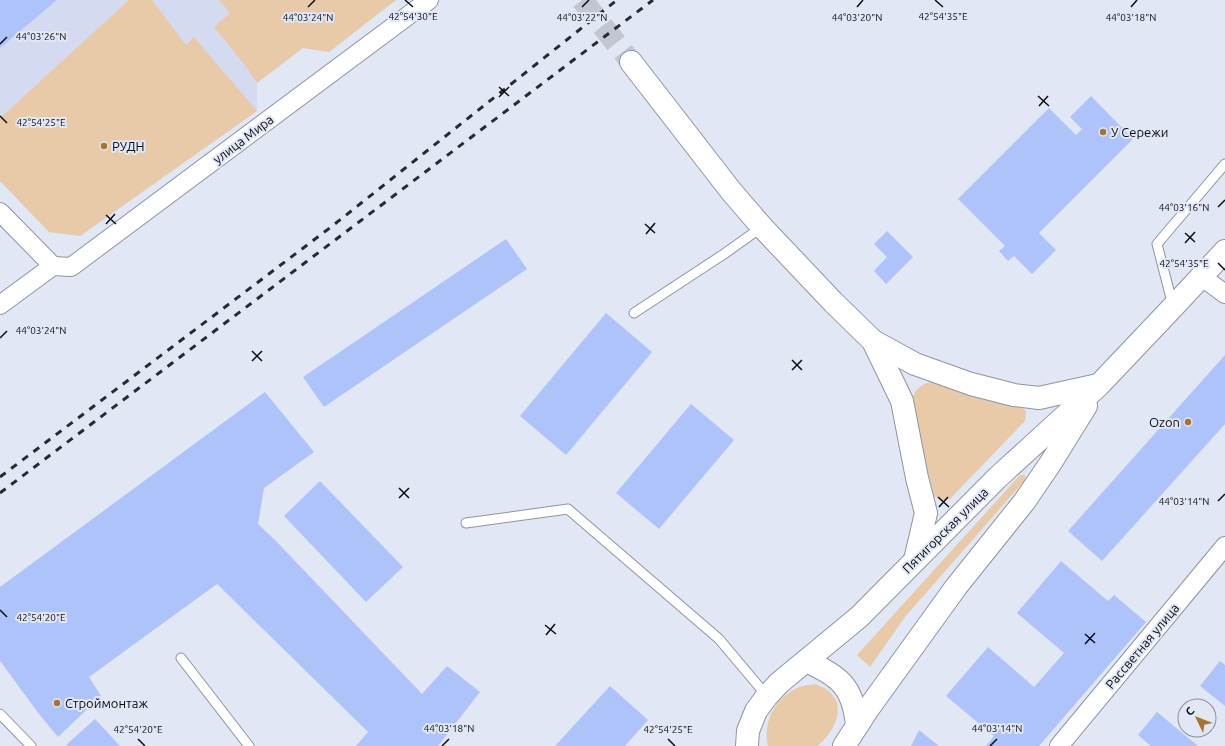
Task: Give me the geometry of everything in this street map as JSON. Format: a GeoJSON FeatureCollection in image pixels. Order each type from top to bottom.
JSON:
{"type":"FeatureCollection","features":[{"type":"Feature","properties":{"kind":"main road"},"geometry":{"type":"LineString","coordinates":[[631,62],[731,191],[762,227],[833,302],[873,340],[915,364],[971,384],[1014,395],[1040,398],[1099,385]]}},
{"type":"Feature","properties":{"kind":"main road","name":"Пятигорская улица"},"geometry":{"type":"LineString","coordinates":[[747,746],[748,731],[756,711],[779,683],[799,668],[858,617],[997,478],[1099,385],[1225,251]]}},
{"type":"Feature","properties":{"kind":"main road"},"geometry":{"type":"LineString","coordinates":[[873,340],[902,401],[917,478],[926,513],[915,560]]}},
{"type":"Feature","properties":{"kind":"main road","name":"Пятигорская улица"},"geometry":{"type":"LineString","coordinates":[[844,746],[857,725],[956,587],[1024,502],[1050,464],[1099,385]]}},
{"type":"Feature","properties":{"kind":"main road"},"geometry":{"type":"LineString","coordinates":[[799,668],[823,668],[838,678],[849,692],[855,708],[857,725]]}},
{"type":"Feature","properties":{"kind":"street","name":"улица Мира"},"geometry":{"type":"LineString","coordinates":[[54,266],[71,267],[429,0]]}},
{"type":"Feature","properties":{"kind":"street"},"geometry":{"type":"LineString","coordinates":[[0,212],[54,266],[0,305]]}},
{"type":"Feature","properties":{"kind":"street"},"geometry":{"type":"LineString","coordinates":[[1202,277],[1225,294]]}},
{"type":"Feature","properties":{"kind":"street","name":"Рассветная улица"},"geometry":{"type":"LineString","coordinates":[[1059,746],[1225,546]]}},
{"type":"Feature","properties":{"kind":"lane"},"geometry":{"type":"LineString","coordinates":[[1173,308],[1157,244],[1225,164]]}},
{"type":"Feature","properties":{"kind":"lane"},"geometry":{"type":"LineString","coordinates":[[634,313],[724,254],[762,227]]}},
{"type":"Feature","properties":{"kind":"lane"},"geometry":{"type":"LineString","coordinates":[[466,523],[568,509],[718,639],[767,696]]}},
{"type":"Feature","properties":{"kind":"lane"},"geometry":{"type":"LineString","coordinates":[[181,658],[249,746]]}},
{"type":"Feature","properties":{"kind":"lane"},"geometry":{"type":"LineString","coordinates":[[0,714],[31,746]]}},
{"type":"Feature","properties":{"kind":"shaded area","name":"РУДН"},"geometry":{"type":"Polygon","coordinates":[[[0,0],[396,0],[329,52],[303,48],[257,83],[257,111],[80,236],[49,232],[0,181],[0,0]]]}},
{"type":"Feature","properties":{"kind":"shaded area","name":"РУДН"},"geometry":{"type":"Polygon","coordinates":[[[129,0],[152,0],[186,45],[194,37],[257,111],[80,236],[49,232],[0,181],[0,118],[129,0]]]}},
{"type":"Feature","properties":{"kind":"shaded area"},"geometry":{"type":"Polygon","coordinates":[[[219,0],[396,0],[329,52],[303,48],[257,83],[247,68],[214,27],[230,13],[219,0]]]}},
{"type":"Feature","properties":{"kind":"shaded area"},"geometry":{"type":"Polygon","coordinates":[[[931,382],[1019,404],[1026,411],[1025,421],[950,499],[942,501],[934,496],[911,405],[913,396],[919,387],[931,382]]]}},
{"type":"Feature","properties":{"kind":"shaded area"},"geometry":{"type":"Polygon","coordinates":[[[1020,475],[1025,475],[1025,480],[905,617],[870,667],[857,655],[1020,475]]]}},
{"type":"Feature","properties":{"kind":"shaded area"},"geometry":{"type":"Polygon","coordinates":[[[815,684],[826,689],[833,696],[837,704],[838,712],[836,721],[826,738],[818,746],[768,746],[767,727],[773,710],[779,702],[793,690],[802,686],[815,684]]]}},
{"type":"Feature","properties":{"kind":"building"},"geometry":{"type":"Polygon","coordinates":[[[0,0],[57,0],[0,48],[0,0]]]}},
{"type":"Feature","properties":{"kind":"building"},"geometry":{"type":"Polygon","coordinates":[[[1091,96],[1133,139],[1039,233],[1056,250],[1032,274],[1014,256],[1008,261],[999,251],[1005,246],[958,199],[1049,108],[1076,135],[1082,129],[1070,117],[1091,96]]]}},
{"type":"Feature","properties":{"kind":"building"},"geometry":{"type":"Polygon","coordinates":[[[887,231],[913,257],[886,284],[874,271],[887,257],[874,244],[887,231]]]}},
{"type":"Feature","properties":{"kind":"building"},"geometry":{"type":"Polygon","coordinates":[[[506,239],[527,269],[324,407],[303,377],[506,239]]]}},
{"type":"Feature","properties":{"kind":"building"},"geometry":{"type":"Polygon","coordinates":[[[606,313],[652,352],[566,455],[520,416],[606,313]]]}},
{"type":"Feature","properties":{"kind":"building"},"geometry":{"type":"Polygon","coordinates":[[[1225,355],[1225,424],[1102,561],[1068,531],[1225,355]]]}},
{"type":"Feature","properties":{"kind":"building"},"geometry":{"type":"Polygon","coordinates":[[[265,392],[314,452],[264,488],[258,524],[422,694],[447,666],[480,692],[438,746],[356,746],[368,732],[217,584],[89,677],[101,696],[58,737],[0,661],[0,587],[265,392]]]}},
{"type":"Feature","properties":{"kind":"building"},"geometry":{"type":"Polygon","coordinates":[[[691,404],[734,440],[659,529],[616,493],[691,404]]]}},
{"type":"Feature","properties":{"kind":"building"},"geometry":{"type":"Polygon","coordinates":[[[320,481],[403,567],[366,602],[284,516],[320,481]]]}},
{"type":"Feature","properties":{"kind":"building"},"geometry":{"type":"Polygon","coordinates":[[[1061,561],[1108,601],[1114,595],[1146,622],[1039,746],[986,746],[994,736],[946,696],[988,647],[1034,687],[1064,653],[1017,613],[1061,561]]]}},
{"type":"Feature","properties":{"kind":"building"},"geometry":{"type":"Polygon","coordinates":[[[1220,661],[1225,665],[1225,706],[1217,698],[1200,686],[1220,661]]]}},
{"type":"Feature","properties":{"kind":"building"},"geometry":{"type":"Polygon","coordinates":[[[610,686],[648,720],[625,746],[555,746],[610,686]]]}},
{"type":"Feature","properties":{"kind":"building"},"geometry":{"type":"Polygon","coordinates":[[[1157,712],[1177,729],[1177,738],[1188,738],[1198,746],[1151,746],[1138,735],[1157,712]]]}},
{"type":"Feature","properties":{"kind":"building"},"geometry":{"type":"Polygon","coordinates":[[[95,719],[120,746],[66,745],[95,719]]]}},
{"type":"Feature","properties":{"kind":"building"},"geometry":{"type":"Polygon","coordinates":[[[919,730],[939,746],[911,746],[919,730]]]}},
{"type":"Feature","properties":{"kind":"tunnel"},"geometry":{"type":"LineString","coordinates":[[582,0],[631,62]]}},
{"type":"Feature","properties":{"kind":"railway"},"geometry":{"type":"LineString","coordinates":[[0,477],[331,227],[617,0]]}},
{"type":"Feature","properties":{"kind":"railway"},"geometry":{"type":"LineString","coordinates":[[0,493],[653,0]]}},
{"type":"Feature","properties":{"kind":"place","name":"У Сережи"},"geometry":{"type":"Point","coordinates":[1103,132]}},
{"type":"Feature","properties":{"kind":"place","name":"РУДН"},"geometry":{"type":"Point","coordinates":[104,146]}},
{"type":"Feature","properties":{"kind":"place","name":"Ozon"},"geometry":{"type":"Point","coordinates":[1188,422]}},
{"type":"Feature","properties":{"kind":"place","name":"Строймонтаж"},"geometry":{"type":"Point","coordinates":[57,703]}}]}
